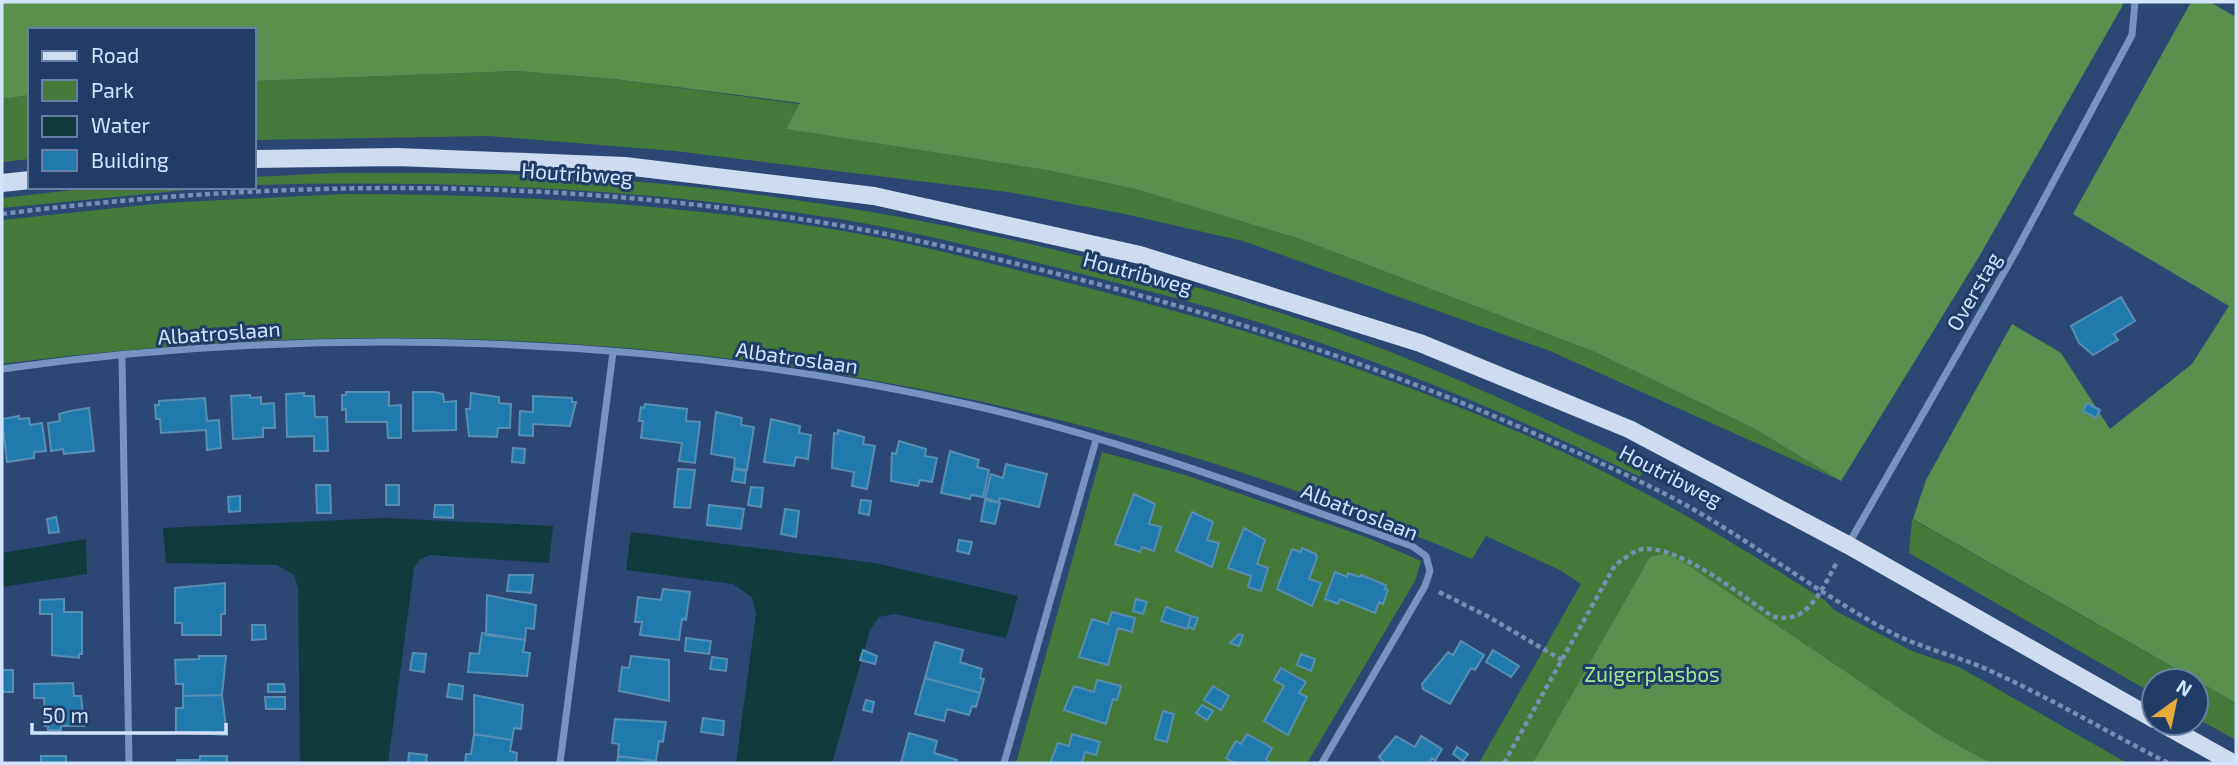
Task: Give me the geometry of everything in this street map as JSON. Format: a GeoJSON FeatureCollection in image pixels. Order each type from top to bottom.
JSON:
{"type":"FeatureCollection","features":[{"type":"Feature","properties":{"kind":"main road","name":"Houtribweg"},"geometry":{"type":"LineString","coordinates":[[256,159],[397,157],[625,166],[874,196],[1140,255],[1420,342],[1629,429],[1848,545],[2140,711]]}},
{"type":"Feature","properties":{"kind":"main road"},"geometry":{"type":"LineString","coordinates":[[2,183],[28,180]]}},
{"type":"Feature","properties":{"kind":"main road"},"geometry":{"type":"LineString","coordinates":[[2186,737],[2232,763]]}},
{"type":"Feature","properties":{"kind":"street","name":"Overstag"},"geometry":{"type":"LineString","coordinates":[[1848,545],[2015,253],[2132,35],[2135,2]]}},
{"type":"Feature","properties":{"kind":"street","name":"Albatroslaan"},"geometry":{"type":"LineString","coordinates":[[2,369],[237,346],[359,342],[473,344],[612,352],[841,380],[973,405],[1197,470],[1412,546],[1426,556],[1430,571],[1425,586]]}},
{"type":"Feature","properties":{"kind":"street"},"geometry":{"type":"LineString","coordinates":[[560,763],[612,352]]}},
{"type":"Feature","properties":{"kind":"street"},"geometry":{"type":"LineString","coordinates":[[122,357],[129,763]]}},
{"type":"Feature","properties":{"kind":"street"},"geometry":{"type":"LineString","coordinates":[[1004,763],[1096,440]]}},
{"type":"Feature","properties":{"kind":"street"},"geometry":{"type":"LineString","coordinates":[[1322,763],[1425,586]]}},
{"type":"Feature","properties":{"kind":"path","name":"Houtribweg"},"geometry":{"type":"LineString","coordinates":[[2,214],[250,191],[492,190],[605,197],[744,211],[909,238],[1158,299],[1266,332],[1443,396],[1539,436],[1696,511],[1820,590],[1901,637],[1984,668],[2168,763]]}},
{"type":"Feature","properties":{"kind":"path"},"geometry":{"type":"LineString","coordinates":[[1504,763],[1615,565],[1640,549],[1665,550],[1772,616],[1784,619],[1796,618],[1806,611],[1848,545]]}},
{"type":"Feature","properties":{"kind":"path"},"geometry":{"type":"LineString","coordinates":[[1425,586],[1487,616],[1562,660]]}},
{"type":"Feature","properties":{"kind":"green space"},"geometry":{"type":"Polygon","coordinates":[[[2,2],[2122,2],[2123,5],[1980,255],[1841,481],[1755,429],[1595,352],[1300,239],[1135,189],[1047,170],[786,129],[800,103],[614,79],[517,71],[256,81],[256,28],[28,28],[28,95],[2,99],[2,2]]]}},
{"type":"Feature","properties":{"kind":"green space"},"geometry":{"type":"Polygon","coordinates":[[[2191,2],[2210,2],[2236,17],[2236,703],[2210,688],[2210,667],[2173,667],[1913,519],[1926,480],[2012,324],[2061,353],[2110,429],[2192,364],[2229,306],[2073,214],[2191,2]]]}},
{"type":"Feature","properties":{"kind":"green space"},"geometry":{"type":"Polygon","coordinates":[[[517,71],[614,79],[800,104],[787,129],[1047,170],[1135,189],[1300,239],[1595,352],[1755,429],[1841,481],[1550,351],[1243,241],[1120,213],[1008,192],[675,151],[488,136],[256,140],[256,81],[517,71]]]}},
{"type":"Feature","properties":{"kind":"green space"},"geometry":{"type":"Polygon","coordinates":[[[28,95],[28,159],[2,162],[2,99],[28,95]]]}},
{"type":"Feature","properties":{"kind":"green space"},"geometry":{"type":"Polygon","coordinates":[[[335,173],[468,173],[601,179],[781,198],[962,229],[1141,272],[1314,324],[1481,390],[1645,466],[1640,477],[1456,394],[1315,341],[1241,317],[1164,295],[880,226],[749,206],[608,193],[467,185],[256,185],[256,177],[335,173]]]}},
{"type":"Feature","properties":{"kind":"green space"},"geometry":{"type":"Polygon","coordinates":[[[81,189],[197,189],[2,208],[2,198],[81,189]]]}},
{"type":"Feature","properties":{"kind":"green space"},"geometry":{"type":"Polygon","coordinates":[[[343,194],[522,198],[641,206],[819,227],[906,243],[1020,271],[1280,342],[1436,398],[1598,469],[1733,543],[1826,601],[1834,610],[1912,651],[1959,667],[2127,763],[1991,763],[1936,733],[1756,614],[1955,763],[1479,763],[1581,584],[1560,570],[1486,536],[1472,559],[1295,490],[1116,435],[934,392],[750,361],[565,344],[378,338],[190,345],[2,364],[2,220],[164,203],[343,194]]]}},
{"type":"Feature","properties":{"kind":"green space"},"geometry":{"type":"Polygon","coordinates":[[[1102,452],[1185,475],[1366,537],[1421,561],[1415,581],[1307,763],[1016,763],[1102,452]]]}},
{"type":"Feature","properties":{"kind":"green space"},"geometry":{"type":"Polygon","coordinates":[[[1912,519],[2173,667],[2140,667],[2140,686],[1909,553],[1912,519]]]}},
{"type":"Feature","properties":{"kind":"green space","name":"Zuigerplasbos"},"geometry":{"type":"Polygon","coordinates":[[[1664,554],[1682,561],[1936,733],[1991,763],[1533,763],[1650,557],[1664,554]]]}},
{"type":"Feature","properties":{"kind":"green space"},"geometry":{"type":"Polygon","coordinates":[[[2210,688],[2236,703],[2236,740],[2210,726],[2210,688]]]}},
{"type":"Feature","properties":{"kind":"water"},"geometry":{"type":"Polygon","coordinates":[[[385,518],[553,526],[549,563],[430,555],[419,560],[414,568],[388,763],[300,763],[298,588],[294,575],[277,565],[166,563],[163,528],[385,518]]]}},
{"type":"Feature","properties":{"kind":"water"},"geometry":{"type":"Polygon","coordinates":[[[631,532],[875,563],[1018,596],[1006,638],[895,614],[879,617],[870,630],[832,763],[736,763],[756,614],[752,597],[733,584],[626,570],[631,532]]]}},
{"type":"Feature","properties":{"kind":"water"},"geometry":{"type":"Polygon","coordinates":[[[86,539],[87,574],[2,587],[2,553],[86,539]]]}},
{"type":"Feature","properties":{"kind":"building"},"geometry":{"type":"Polygon","coordinates":[[[2121,297],[2135,321],[2114,334],[2118,340],[2093,355],[2079,343],[2071,326],[2121,297]]]}},
{"type":"Feature","properties":{"kind":"building"},"geometry":{"type":"Polygon","coordinates":[[[346,392],[389,392],[389,406],[401,405],[401,438],[388,438],[387,422],[346,422],[346,409],[342,410],[342,395],[346,395],[346,392]]]}},
{"type":"Feature","properties":{"kind":"building"},"geometry":{"type":"Polygon","coordinates":[[[413,392],[434,392],[443,394],[444,402],[456,401],[456,430],[413,431],[413,392]]]}},
{"type":"Feature","properties":{"kind":"building"},"geometry":{"type":"Polygon","coordinates":[[[304,393],[304,396],[314,396],[315,417],[327,417],[328,451],[314,451],[314,436],[287,437],[286,394],[304,393]]]}},
{"type":"Feature","properties":{"kind":"building"},"geometry":{"type":"Polygon","coordinates":[[[471,393],[499,397],[499,403],[511,404],[510,428],[498,428],[497,437],[469,436],[466,409],[470,409],[471,393]]]}},
{"type":"Feature","properties":{"kind":"building"},"geometry":{"type":"Polygon","coordinates":[[[250,395],[250,398],[261,397],[261,404],[274,403],[275,428],[263,428],[263,437],[233,439],[231,396],[250,395]]]}},
{"type":"Feature","properties":{"kind":"building"},"geometry":{"type":"Polygon","coordinates":[[[533,396],[572,398],[572,402],[576,402],[570,426],[533,424],[533,436],[519,435],[520,411],[533,412],[533,396]]]}},
{"type":"Feature","properties":{"kind":"building"},"geometry":{"type":"Polygon","coordinates":[[[205,398],[207,421],[219,420],[221,448],[207,450],[206,430],[161,433],[155,405],[159,405],[159,401],[205,398]]]}},
{"type":"Feature","properties":{"kind":"building"},"geometry":{"type":"Polygon","coordinates":[[[2087,403],[2100,410],[2096,418],[2083,411],[2087,403]]]}},
{"type":"Feature","properties":{"kind":"building"},"geometry":{"type":"Polygon","coordinates":[[[645,404],[687,409],[686,421],[700,422],[695,463],[679,461],[682,443],[641,438],[643,421],[639,421],[641,407],[644,408],[645,404]]]}},
{"type":"Feature","properties":{"kind":"building"},"geometry":{"type":"Polygon","coordinates":[[[89,408],[94,451],[64,454],[63,449],[51,451],[48,423],[60,421],[59,414],[89,408]]]}},
{"type":"Feature","properties":{"kind":"building"},"geometry":{"type":"Polygon","coordinates":[[[716,412],[742,418],[741,425],[754,427],[747,470],[734,468],[735,458],[711,454],[716,412]]]}},
{"type":"Feature","properties":{"kind":"building"},"geometry":{"type":"Polygon","coordinates":[[[19,416],[19,419],[29,418],[30,425],[42,423],[46,451],[34,452],[34,458],[7,462],[2,419],[19,416]]]}},
{"type":"Feature","properties":{"kind":"building"},"geometry":{"type":"Polygon","coordinates":[[[771,419],[800,426],[799,433],[811,435],[808,459],[796,457],[794,466],[764,462],[771,419]]]}},
{"type":"Feature","properties":{"kind":"building"},"geometry":{"type":"Polygon","coordinates":[[[838,430],[864,437],[863,444],[875,446],[867,489],[852,486],[854,472],[832,468],[834,433],[838,434],[838,430]]]}},
{"type":"Feature","properties":{"kind":"building"},"geometry":{"type":"Polygon","coordinates":[[[899,441],[926,449],[925,456],[937,458],[932,482],[920,480],[918,486],[891,481],[892,453],[896,454],[899,441]]]}},
{"type":"Feature","properties":{"kind":"building"},"geometry":{"type":"Polygon","coordinates":[[[513,448],[525,449],[524,463],[512,462],[513,448]]]}},
{"type":"Feature","properties":{"kind":"building"},"geometry":{"type":"Polygon","coordinates":[[[950,451],[979,460],[977,467],[989,470],[983,497],[971,495],[970,499],[941,493],[950,451]]]}},
{"type":"Feature","properties":{"kind":"building"},"geometry":{"type":"Polygon","coordinates":[[[1006,464],[1047,474],[1039,507],[1000,498],[999,502],[985,498],[991,474],[1003,478],[1006,464]]]}},
{"type":"Feature","properties":{"kind":"building"},"geometry":{"type":"Polygon","coordinates":[[[678,469],[695,470],[690,508],[674,507],[678,469]]]}},
{"type":"Feature","properties":{"kind":"building"},"geometry":{"type":"Polygon","coordinates":[[[734,469],[746,471],[745,483],[732,481],[734,469]]]}},
{"type":"Feature","properties":{"kind":"building"},"geometry":{"type":"Polygon","coordinates":[[[316,485],[330,485],[331,513],[317,513],[316,485]]]}},
{"type":"Feature","properties":{"kind":"building"},"geometry":{"type":"Polygon","coordinates":[[[386,485],[399,485],[399,505],[386,505],[386,485]]]}},
{"type":"Feature","properties":{"kind":"building"},"geometry":{"type":"Polygon","coordinates":[[[751,487],[763,488],[761,507],[748,505],[751,487]]]}},
{"type":"Feature","properties":{"kind":"building"},"geometry":{"type":"Polygon","coordinates":[[[1134,494],[1155,504],[1149,524],[1161,527],[1154,551],[1142,547],[1140,552],[1115,544],[1134,494]]]}},
{"type":"Feature","properties":{"kind":"building"},"geometry":{"type":"Polygon","coordinates":[[[240,496],[240,511],[229,512],[228,497],[240,496]]]}},
{"type":"Feature","properties":{"kind":"building"},"geometry":{"type":"Polygon","coordinates":[[[861,500],[871,501],[869,515],[859,513],[861,500]]]}},
{"type":"Feature","properties":{"kind":"building"},"geometry":{"type":"Polygon","coordinates":[[[985,500],[1000,503],[995,524],[981,521],[985,500]]]}},
{"type":"Feature","properties":{"kind":"building"},"geometry":{"type":"Polygon","coordinates":[[[435,505],[453,505],[453,518],[434,517],[435,505]]]}},
{"type":"Feature","properties":{"kind":"building"},"geometry":{"type":"Polygon","coordinates":[[[709,505],[744,509],[741,529],[707,525],[709,505]]]}},
{"type":"Feature","properties":{"kind":"building"},"geometry":{"type":"Polygon","coordinates":[[[785,509],[799,511],[796,537],[781,534],[785,509]]]}},
{"type":"Feature","properties":{"kind":"building"},"geometry":{"type":"Polygon","coordinates":[[[1192,512],[1213,522],[1207,540],[1219,543],[1212,567],[1176,551],[1192,512]]]}},
{"type":"Feature","properties":{"kind":"building"},"geometry":{"type":"Polygon","coordinates":[[[56,517],[59,532],[49,533],[47,519],[56,517]]]}},
{"type":"Feature","properties":{"kind":"building"},"geometry":{"type":"Polygon","coordinates":[[[1244,528],[1265,540],[1257,564],[1268,568],[1261,591],[1248,587],[1251,576],[1228,568],[1244,528]]]}},
{"type":"Feature","properties":{"kind":"building"},"geometry":{"type":"Polygon","coordinates":[[[959,540],[972,542],[969,554],[957,551],[959,540]]]}},
{"type":"Feature","properties":{"kind":"building"},"geometry":{"type":"Polygon","coordinates":[[[1302,548],[1316,554],[1317,558],[1309,579],[1321,583],[1312,606],[1277,589],[1292,549],[1301,552],[1302,548]]]}},
{"type":"Feature","properties":{"kind":"building"},"geometry":{"type":"Polygon","coordinates":[[[1335,572],[1347,577],[1348,573],[1360,577],[1361,575],[1386,585],[1385,589],[1388,590],[1383,604],[1379,602],[1375,613],[1340,599],[1338,604],[1325,599],[1335,572]]]}},
{"type":"Feature","properties":{"kind":"building"},"geometry":{"type":"Polygon","coordinates":[[[509,575],[533,575],[531,593],[507,591],[509,575]]]}},
{"type":"Feature","properties":{"kind":"building"},"geometry":{"type":"Polygon","coordinates":[[[225,583],[225,614],[221,614],[221,635],[182,635],[182,623],[175,623],[175,588],[225,583]]]}},
{"type":"Feature","properties":{"kind":"building"},"geometry":{"type":"Polygon","coordinates":[[[663,589],[690,592],[686,620],[682,619],[679,640],[640,635],[642,622],[635,622],[638,597],[661,600],[663,589]]]}},
{"type":"Feature","properties":{"kind":"building"},"geometry":{"type":"Polygon","coordinates":[[[487,595],[536,605],[534,629],[526,628],[525,640],[486,635],[487,595]]]}},
{"type":"Feature","properties":{"kind":"building"},"geometry":{"type":"Polygon","coordinates":[[[64,599],[64,612],[82,612],[82,654],[79,654],[79,658],[52,655],[52,614],[40,614],[40,600],[64,599]]]}},
{"type":"Feature","properties":{"kind":"building"},"geometry":{"type":"Polygon","coordinates":[[[1136,599],[1147,602],[1143,614],[1133,611],[1136,599]]]}},
{"type":"Feature","properties":{"kind":"building"},"geometry":{"type":"Polygon","coordinates":[[[1166,607],[1191,616],[1187,629],[1161,621],[1166,607]]]}},
{"type":"Feature","properties":{"kind":"building"},"geometry":{"type":"Polygon","coordinates":[[[1112,612],[1135,618],[1132,632],[1118,628],[1108,665],[1079,657],[1092,619],[1108,624],[1112,612]]]}},
{"type":"Feature","properties":{"kind":"building"},"geometry":{"type":"Polygon","coordinates":[[[1191,616],[1198,618],[1194,629],[1188,627],[1191,616]]]}},
{"type":"Feature","properties":{"kind":"building"},"geometry":{"type":"Polygon","coordinates":[[[252,625],[265,625],[266,639],[252,640],[252,625]]]}},
{"type":"Feature","properties":{"kind":"building"},"geometry":{"type":"Polygon","coordinates":[[[482,633],[525,640],[523,652],[530,653],[527,676],[468,672],[470,653],[479,654],[482,633]]]}},
{"type":"Feature","properties":{"kind":"building"},"geometry":{"type":"Polygon","coordinates":[[[1239,634],[1243,635],[1239,646],[1230,643],[1239,634]]]}},
{"type":"Feature","properties":{"kind":"building"},"geometry":{"type":"Polygon","coordinates":[[[686,638],[711,641],[709,654],[685,651],[686,638]]]}},
{"type":"Feature","properties":{"kind":"building"},"geometry":{"type":"Polygon","coordinates":[[[1461,641],[1484,655],[1475,670],[1471,668],[1450,704],[1423,689],[1422,684],[1448,652],[1453,655],[1461,641]]]}},
{"type":"Feature","properties":{"kind":"building"},"geometry":{"type":"Polygon","coordinates":[[[935,642],[963,650],[960,662],[982,669],[980,678],[984,679],[980,693],[925,678],[935,642]]]}},
{"type":"Feature","properties":{"kind":"building"},"geometry":{"type":"Polygon","coordinates":[[[863,650],[877,656],[875,664],[860,660],[863,650]]]}},
{"type":"Feature","properties":{"kind":"building"},"geometry":{"type":"Polygon","coordinates":[[[1493,650],[1519,666],[1511,677],[1486,662],[1493,650]]]}},
{"type":"Feature","properties":{"kind":"building"},"geometry":{"type":"Polygon","coordinates":[[[413,653],[426,654],[424,672],[410,670],[413,653]]]}},
{"type":"Feature","properties":{"kind":"building"},"geometry":{"type":"Polygon","coordinates":[[[1301,654],[1315,659],[1311,671],[1297,665],[1301,654]]]}},
{"type":"Feature","properties":{"kind":"building"},"geometry":{"type":"Polygon","coordinates":[[[199,656],[226,656],[222,695],[183,696],[183,684],[176,684],[175,660],[199,659],[199,656]]]}},
{"type":"Feature","properties":{"kind":"building"},"geometry":{"type":"Polygon","coordinates":[[[631,656],[669,660],[669,701],[619,691],[622,667],[629,668],[631,656]]]}},
{"type":"Feature","properties":{"kind":"building"},"geometry":{"type":"Polygon","coordinates":[[[712,657],[727,659],[726,671],[710,669],[712,657]]]}},
{"type":"Feature","properties":{"kind":"building"},"geometry":{"type":"Polygon","coordinates":[[[1281,668],[1306,682],[1299,693],[1307,697],[1288,735],[1264,721],[1284,686],[1274,680],[1281,668]]]}},
{"type":"Feature","properties":{"kind":"building"},"geometry":{"type":"Polygon","coordinates":[[[2,670],[13,670],[13,692],[2,692],[2,670]]]}},
{"type":"Feature","properties":{"kind":"building"},"geometry":{"type":"Polygon","coordinates":[[[925,678],[980,693],[976,707],[972,706],[969,715],[947,709],[944,721],[915,714],[925,678]]]}},
{"type":"Feature","properties":{"kind":"building"},"geometry":{"type":"Polygon","coordinates":[[[1097,680],[1121,686],[1117,700],[1113,699],[1106,724],[1064,710],[1074,686],[1094,692],[1097,680]]]}},
{"type":"Feature","properties":{"kind":"building"},"geometry":{"type":"Polygon","coordinates":[[[73,683],[74,696],[81,696],[84,726],[61,726],[61,730],[48,730],[48,726],[45,726],[44,698],[34,698],[34,684],[73,683]]]}},
{"type":"Feature","properties":{"kind":"building"},"geometry":{"type":"Polygon","coordinates":[[[268,684],[284,684],[285,692],[268,692],[268,684]]]}},
{"type":"Feature","properties":{"kind":"building"},"geometry":{"type":"Polygon","coordinates":[[[449,684],[463,686],[462,699],[447,697],[449,684]]]}},
{"type":"Feature","properties":{"kind":"building"},"geometry":{"type":"Polygon","coordinates":[[[1213,686],[1229,696],[1221,710],[1204,700],[1213,686]]]}},
{"type":"Feature","properties":{"kind":"building"},"geometry":{"type":"Polygon","coordinates":[[[222,695],[227,735],[176,732],[176,708],[183,708],[183,696],[222,695]]]}},
{"type":"Feature","properties":{"kind":"building"},"geometry":{"type":"Polygon","coordinates":[[[474,695],[523,705],[521,729],[514,728],[512,740],[474,734],[474,695]]]}},
{"type":"Feature","properties":{"kind":"building"},"geometry":{"type":"Polygon","coordinates":[[[265,697],[285,697],[285,709],[266,709],[265,697]]]}},
{"type":"Feature","properties":{"kind":"building"},"geometry":{"type":"Polygon","coordinates":[[[866,700],[874,702],[872,712],[863,710],[866,700]]]}},
{"type":"Feature","properties":{"kind":"building"},"geometry":{"type":"Polygon","coordinates":[[[1202,705],[1213,711],[1207,720],[1196,713],[1202,705]]]}},
{"type":"Feature","properties":{"kind":"building"},"geometry":{"type":"Polygon","coordinates":[[[1163,711],[1174,714],[1167,742],[1155,739],[1163,711]]]}},
{"type":"Feature","properties":{"kind":"building"},"geometry":{"type":"Polygon","coordinates":[[[703,718],[724,721],[723,735],[701,732],[703,718]]]}},
{"type":"Feature","properties":{"kind":"building"},"geometry":{"type":"Polygon","coordinates":[[[615,719],[666,722],[656,761],[618,756],[619,744],[612,743],[615,719]]]}},
{"type":"Feature","properties":{"kind":"building"},"geometry":{"type":"Polygon","coordinates":[[[909,733],[937,741],[934,753],[957,760],[956,763],[901,763],[909,733]]]}},
{"type":"Feature","properties":{"kind":"building"},"geometry":{"type":"Polygon","coordinates":[[[474,734],[512,740],[510,751],[517,753],[516,763],[465,763],[466,754],[471,754],[474,734]]]}},
{"type":"Feature","properties":{"kind":"building"},"geometry":{"type":"Polygon","coordinates":[[[1072,734],[1100,742],[1096,755],[1085,752],[1082,763],[1050,763],[1058,743],[1069,746],[1072,734]]]}},
{"type":"Feature","properties":{"kind":"building"},"geometry":{"type":"Polygon","coordinates":[[[1247,734],[1272,748],[1266,759],[1269,763],[1235,763],[1226,758],[1236,741],[1241,744],[1247,734]]]}},
{"type":"Feature","properties":{"kind":"building"},"geometry":{"type":"Polygon","coordinates":[[[1396,736],[1415,747],[1421,736],[1442,749],[1435,761],[1432,758],[1429,763],[1384,763],[1379,757],[1396,736]]]}},
{"type":"Feature","properties":{"kind":"building"},"geometry":{"type":"Polygon","coordinates":[[[1457,747],[1468,754],[1463,761],[1453,754],[1457,747]]]}},
{"type":"Feature","properties":{"kind":"building"},"geometry":{"type":"Polygon","coordinates":[[[409,753],[427,755],[426,763],[408,763],[409,753]]]}},
{"type":"Feature","properties":{"kind":"building"},"geometry":{"type":"Polygon","coordinates":[[[41,756],[66,756],[66,763],[41,763],[41,756]]]}},
{"type":"Feature","properties":{"kind":"building"},"geometry":{"type":"Polygon","coordinates":[[[200,756],[227,756],[227,763],[177,763],[177,760],[200,760],[200,756]]]}},
{"type":"Feature","properties":{"kind":"building"},"geometry":{"type":"Polygon","coordinates":[[[618,756],[656,761],[656,763],[617,763],[618,756]]]}}]}
